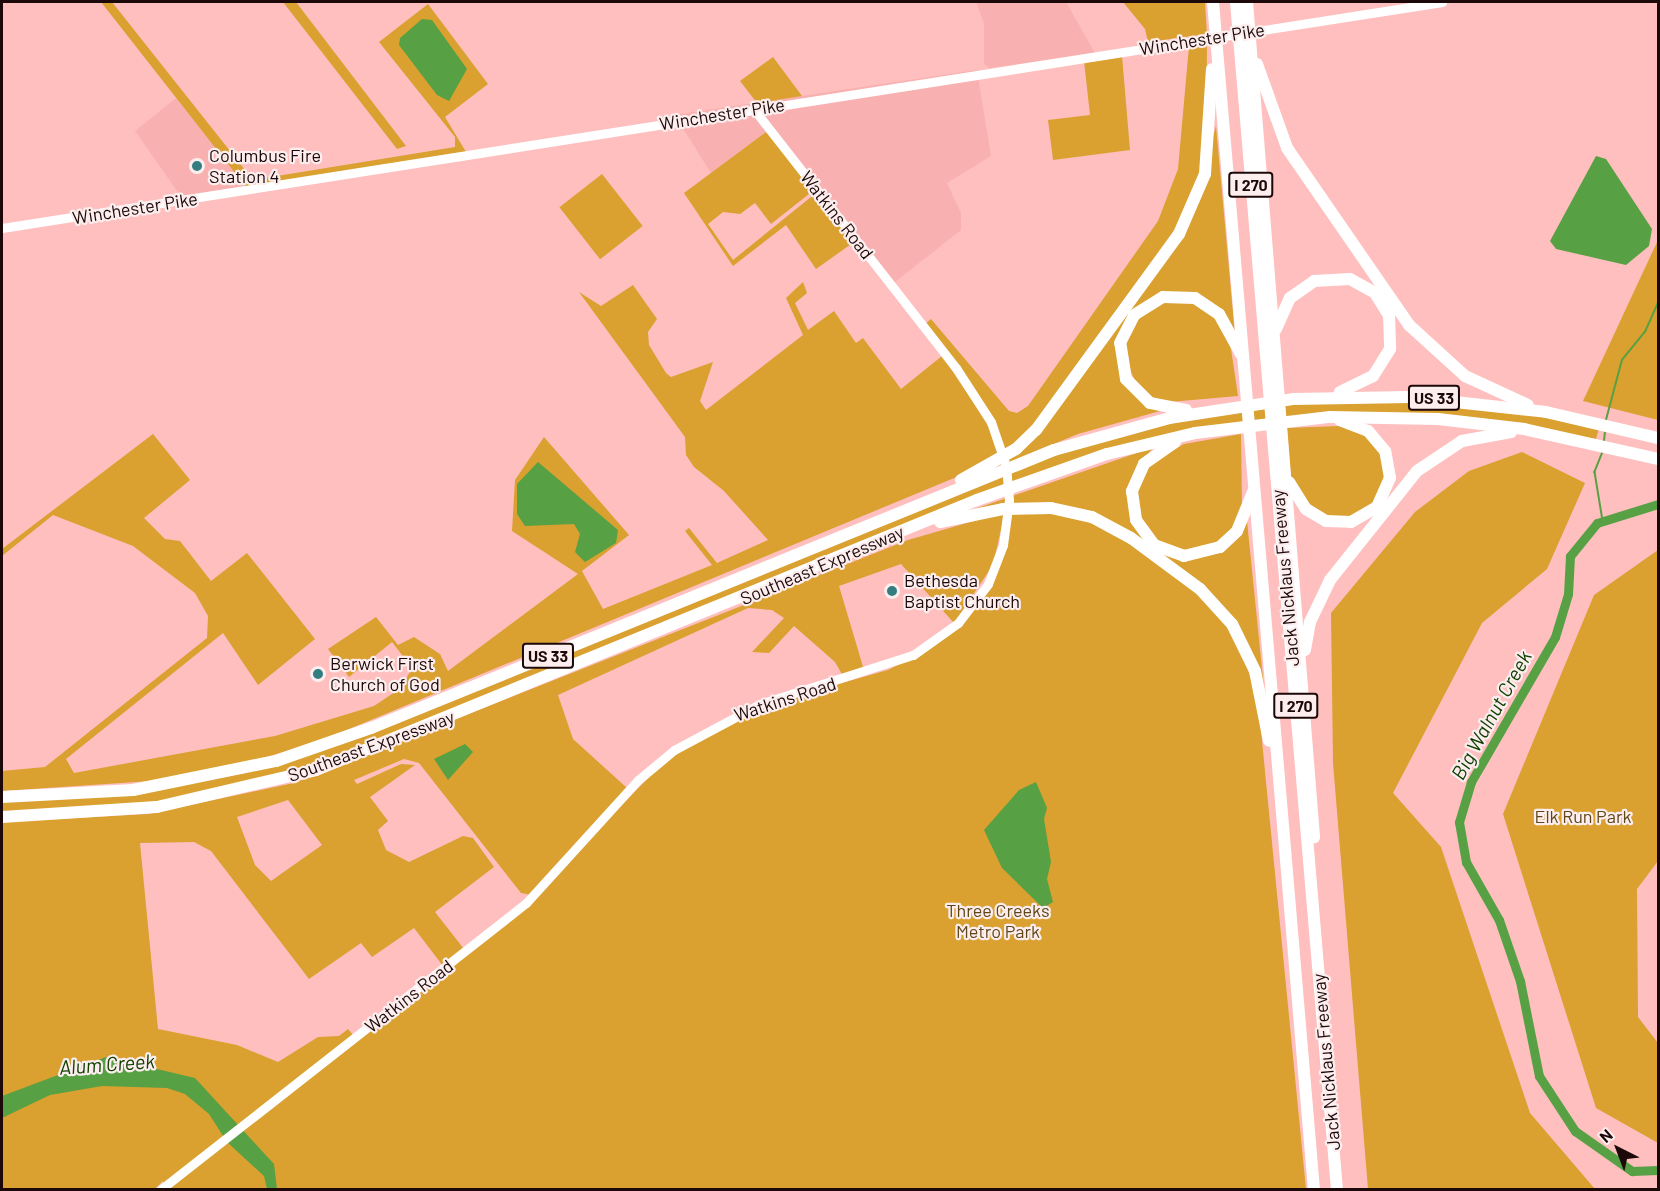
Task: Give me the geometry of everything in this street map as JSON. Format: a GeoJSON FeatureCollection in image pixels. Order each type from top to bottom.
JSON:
{"type":"FeatureCollection","features":[{"type":"Feature","properties":{"kind":"highway","name":"Jack Nicklaus Freeway"},"geometry":{"type":"LineString","coordinates":[[1213,2],[1314,1190]]}},
{"type":"Feature","properties":{"kind":"highway","name":"I 270"},"geometry":{"type":"LineString","coordinates":[[1236,2],[1273,369]]}},
{"type":"Feature","properties":{"kind":"highway"},"geometry":{"type":"LineString","coordinates":[[1247,2],[1275,333],[1273,369],[1279,451],[1294,494],[1319,519],[1351,522],[1377,507],[1390,478],[1385,451],[1368,431],[1330,417]]}},
{"type":"Feature","properties":{"kind":"highway"},"geometry":{"type":"LineString","coordinates":[[1250,32],[1266,97],[1287,148],[1409,325],[1465,376],[1546,412]]}},
{"type":"Feature","properties":{"kind":"highway"},"geometry":{"type":"LineString","coordinates":[[880,521],[1016,449],[1056,406],[1167,252],[1195,204],[1205,174],[1216,44]]}},
{"type":"Feature","properties":{"kind":"highway"},"geometry":{"type":"LineString","coordinates":[[1275,333],[1290,298],[1322,278],[1350,279],[1382,301],[1392,339],[1381,368],[1362,384],[1321,398]]}},
{"type":"Feature","properties":{"kind":"highway"},"geometry":{"type":"LineString","coordinates":[[1220,408],[1166,409],[1141,397],[1121,366],[1124,329],[1152,301],[1195,298],[1224,320],[1244,361]]}},
{"type":"Feature","properties":{"kind":"highway","name":"Southeast Expressway"},"geometry":{"type":"LineString","coordinates":[[2,797],[132,790],[276,761],[379,724],[1083,441],[1220,408],[1321,398],[1459,400],[1546,412],[1659,438]]}},
{"type":"Feature","properties":{"kind":"highway","name":"Southeast Expressway"},"geometry":{"type":"LineString","coordinates":[[2,818],[157,807],[316,770],[1057,471],[1195,433],[1330,417],[1438,418],[1538,432],[1659,459]]}},
{"type":"Feature","properties":{"kind":"highway"},"geometry":{"type":"LineString","coordinates":[[1305,702],[1305,652],[1315,607],[1338,567],[1407,482],[1430,459],[1462,441],[1538,432]]}},
{"type":"Feature","properties":{"kind":"highway"},"geometry":{"type":"LineString","coordinates":[[1195,433],[1158,450],[1134,481],[1133,511],[1150,541],[1177,555],[1210,553],[1237,531],[1254,488]]}},
{"type":"Feature","properties":{"kind":"highway","name":"Jack Nicklaus Freeway"},"geometry":{"type":"LineString","coordinates":[[1279,451],[1337,1190]]}},
{"type":"Feature","properties":{"kind":"highway"},"geometry":{"type":"LineString","coordinates":[[1284,464],[1305,702],[1318,961]]}},
{"type":"Feature","properties":{"kind":"highway"},"geometry":{"type":"LineString","coordinates":[[912,528],[1003,509],[1067,510],[1116,528],[1200,589],[1232,624],[1255,671],[1285,849]]}},
{"type":"Feature","properties":{"kind":"street","name":"Winchester Pike"},"geometry":{"type":"LineString","coordinates":[[2,228],[1442,2]]}},
{"type":"Feature","properties":{"kind":"street","name":"Watkins Road"},"geometry":{"type":"LineString","coordinates":[[160,1190],[526,903],[638,780],[681,745],[745,710],[893,664],[945,634],[988,584],[1007,525],[1009,490],[999,444],[956,368],[754,109]]}},
{"type":"Feature","properties":{"kind":"shaded area"},"geometry":{"type":"Polygon","coordinates":[[[976,2],[1066,2],[1095,53],[990,68],[984,64],[984,24],[976,2]]]}},
{"type":"Feature","properties":{"kind":"shaded area"},"geometry":{"type":"Polygon","coordinates":[[[977,70],[991,156],[947,183],[961,213],[961,230],[890,286],[766,132],[711,173],[682,127],[680,114],[977,70]]]}},
{"type":"Feature","properties":{"kind":"shaded area"},"geometry":{"type":"Polygon","coordinates":[[[176,98],[246,187],[182,198],[135,131],[176,98]]]}},
{"type":"Feature","properties":{"kind":"green space"},"geometry":{"type":"Polygon","coordinates":[[[101,2],[112,2],[253,180],[455,147],[455,137],[379,42],[428,4],[488,84],[445,117],[466,152],[246,187],[101,2]]]}},
{"type":"Feature","properties":{"kind":"green space"},"geometry":{"type":"Polygon","coordinates":[[[283,2],[296,2],[406,146],[397,149],[283,2]]]}},
{"type":"Feature","properties":{"kind":"green space"},"geometry":{"type":"Polygon","coordinates":[[[1123,2],[1205,2],[1207,34],[1148,42],[1145,29],[1123,2]]]}},
{"type":"Feature","properties":{"kind":"green space"},"geometry":{"type":"Polygon","coordinates":[[[1207,43],[1206,153],[1187,215],[1025,437],[971,471],[330,737],[267,757],[151,781],[2,791],[2,771],[45,767],[207,638],[208,616],[195,593],[133,546],[53,515],[2,556],[2,549],[153,434],[190,480],[144,518],[165,539],[180,541],[211,581],[247,553],[315,639],[258,685],[223,633],[66,759],[74,773],[275,736],[374,706],[401,688],[412,668],[392,642],[349,677],[328,649],[376,617],[398,645],[414,637],[440,654],[448,671],[578,574],[512,531],[515,480],[544,437],[629,535],[582,571],[603,609],[712,565],[685,531],[689,528],[717,563],[768,540],[724,491],[694,467],[686,455],[685,437],[579,292],[601,306],[633,285],[657,319],[648,332],[649,345],[666,373],[671,377],[713,362],[700,401],[706,410],[803,335],[786,298],[803,282],[807,293],[795,303],[808,330],[834,311],[856,343],[863,338],[901,389],[942,356],[1005,448],[997,428],[925,324],[931,319],[1009,411],[1017,413],[1028,406],[1158,221],[1178,169],[1189,46],[1207,43]]]}},
{"type":"Feature","properties":{"kind":"green space"},"geometry":{"type":"Polygon","coordinates":[[[1122,56],[1130,150],[1053,160],[1048,120],[1090,115],[1084,61],[1122,56]]]}},
{"type":"Feature","properties":{"kind":"green space"},"geometry":{"type":"Polygon","coordinates":[[[773,57],[802,96],[757,103],[740,81],[773,57]]]}},
{"type":"Feature","properties":{"kind":"green space"},"geometry":{"type":"Polygon","coordinates":[[[1216,126],[1235,335],[1230,326],[1178,292],[1131,313],[1116,345],[1146,405],[1160,411],[1078,434],[993,469],[1010,457],[1189,223],[1216,126]]]}},
{"type":"Feature","properties":{"kind":"green space"},"geometry":{"type":"Polygon","coordinates":[[[766,132],[814,190],[771,224],[755,203],[740,214],[723,212],[708,224],[733,260],[816,193],[854,242],[816,269],[786,225],[733,266],[684,193],[766,132]]]}},
{"type":"Feature","properties":{"kind":"green space"},"geometry":{"type":"Polygon","coordinates":[[[602,174],[643,226],[600,259],[559,207],[602,174]]]}},
{"type":"Feature","properties":{"kind":"green space"},"geometry":{"type":"Polygon","coordinates":[[[1658,240],[1658,420],[1583,401],[1658,240]]]}},
{"type":"Feature","properties":{"kind":"green space"},"geometry":{"type":"Polygon","coordinates":[[[1190,300],[1217,315],[1230,342],[1238,396],[1158,403],[1139,390],[1122,351],[1130,327],[1155,303],[1190,300]]]}},
{"type":"Feature","properties":{"kind":"green space"},"geometry":{"type":"Polygon","coordinates":[[[1378,400],[1535,414],[1599,428],[1596,439],[1321,414],[1145,440],[293,773],[185,799],[2,814],[2,800],[152,791],[245,773],[1037,460],[1118,434],[1260,406],[1378,400]]]}},
{"type":"Feature","properties":{"kind":"green space"},"geometry":{"type":"Polygon","coordinates":[[[1339,426],[1363,433],[1379,447],[1387,479],[1373,506],[1345,520],[1313,512],[1291,478],[1287,428],[1339,426]]]}},
{"type":"Feature","properties":{"kind":"green space"},"geometry":{"type":"Polygon","coordinates":[[[1241,434],[1242,509],[1227,539],[1200,551],[1166,548],[1146,532],[1135,503],[1140,478],[1154,461],[1184,444],[1241,434]]]}},
{"type":"Feature","properties":{"kind":"green space"},"geometry":{"type":"Polygon","coordinates":[[[1154,447],[1137,467],[1138,530],[1195,559],[1218,552],[1247,521],[1264,688],[1234,623],[1097,516],[972,510],[1154,447]]]}},
{"type":"Feature","properties":{"kind":"green space"},"geometry":{"type":"Polygon","coordinates":[[[1522,452],[1585,483],[1547,569],[1482,623],[1393,793],[1441,847],[1530,1113],[1595,1189],[1368,1189],[1333,763],[1331,613],[1415,512],[1469,471],[1522,452]]]}},
{"type":"Feature","properties":{"kind":"green space","name":"Three Creeks Metro Park"},"geometry":{"type":"Polygon","coordinates":[[[1013,511],[1058,511],[1118,533],[1190,584],[1238,639],[1258,700],[1306,1189],[165,1190],[163,1181],[154,1190],[2,1190],[2,822],[148,814],[294,783],[908,540],[1005,512],[993,565],[954,623],[901,564],[839,586],[864,670],[843,676],[835,662],[794,626],[769,653],[752,652],[784,618],[772,610],[748,608],[558,695],[573,739],[627,788],[531,895],[521,893],[419,763],[404,759],[354,780],[357,784],[401,764],[415,765],[370,797],[388,821],[378,830],[386,850],[409,862],[463,836],[473,838],[494,867],[435,912],[464,949],[443,966],[414,928],[372,957],[361,943],[309,979],[211,851],[194,842],[140,843],[158,1029],[237,1045],[278,1062],[318,1037],[339,1036],[348,1029],[353,1035],[500,928],[669,757],[774,702],[888,670],[934,646],[948,636],[999,565],[1013,511]],[[288,800],[237,817],[255,865],[271,881],[322,845],[288,800]]]}},
{"type":"Feature","properties":{"kind":"green space","name":"Elk Run Park"},"geometry":{"type":"Polygon","coordinates":[[[1658,550],[1658,861],[1637,889],[1638,1017],[1658,1043],[1658,1143],[1596,1108],[1503,814],[1594,595],[1658,550]]]}},
{"type":"Feature","properties":{"kind":"water"},"geometry":{"type":"Polygon","coordinates":[[[422,19],[432,20],[467,69],[449,101],[437,95],[399,45],[400,38],[422,19]]]}},
{"type":"Feature","properties":{"kind":"water"},"geometry":{"type":"Polygon","coordinates":[[[1596,156],[1606,159],[1652,229],[1649,246],[1626,265],[1556,249],[1550,241],[1596,156]]]}},
{"type":"Feature","properties":{"kind":"water"},"geometry":{"type":"Polygon","coordinates":[[[538,462],[618,530],[616,543],[585,562],[575,552],[580,534],[574,524],[525,526],[517,514],[517,484],[538,462]]]}},
{"type":"Feature","properties":{"kind":"water"},"geometry":{"type":"Polygon","coordinates":[[[465,744],[473,752],[448,780],[434,759],[465,744]]]}},
{"type":"Feature","properties":{"kind":"water"},"geometry":{"type":"Polygon","coordinates":[[[1036,782],[1047,808],[1044,819],[1051,862],[1047,879],[1053,902],[1043,908],[1002,868],[984,830],[1019,790],[1036,782]]]}},
{"type":"Feature","properties":{"kind":"water","name":"Alum Creek"},"geometry":{"type":"Polygon","coordinates":[[[106,1057],[195,1078],[274,1164],[277,1189],[267,1189],[264,1176],[227,1142],[209,1114],[185,1094],[167,1088],[102,1086],[50,1095],[2,1118],[2,1096],[106,1057]]]}},
{"type":"Feature","properties":{"kind":"waterway"},"geometry":{"type":"LineString","coordinates":[[1606,420],[1622,360],[1645,332],[1658,303]]}},
{"type":"Feature","properties":{"kind":"waterway"},"geometry":{"type":"LineString","coordinates":[[1604,441],[1605,431]]}},
{"type":"Feature","properties":{"kind":"waterway"},"geometry":{"type":"LineString","coordinates":[[1603,452],[1595,472],[1603,521]]}},
{"type":"Feature","properties":{"kind":"waterway","name":"Big Walnut Creek"},"geometry":{"type":"LineString","coordinates":[[1658,504],[1597,523],[1570,556],[1568,594],[1555,637],[1471,782],[1459,822],[1466,862],[1499,920],[1520,981],[1539,1076],[1575,1131],[1632,1171],[1658,1170]]}},
{"type":"Feature","properties":{"kind":"place","name":"Columbus Fire Station 4"},"geometry":{"type":"Point","coordinates":[197,166]}},
{"type":"Feature","properties":{"kind":"place","name":"Bethesda Baptist Church"},"geometry":{"type":"Point","coordinates":[892,591]}},
{"type":"Feature","properties":{"kind":"place","name":"Berwick First Church of God"},"geometry":{"type":"Point","coordinates":[318,674]}}]}
